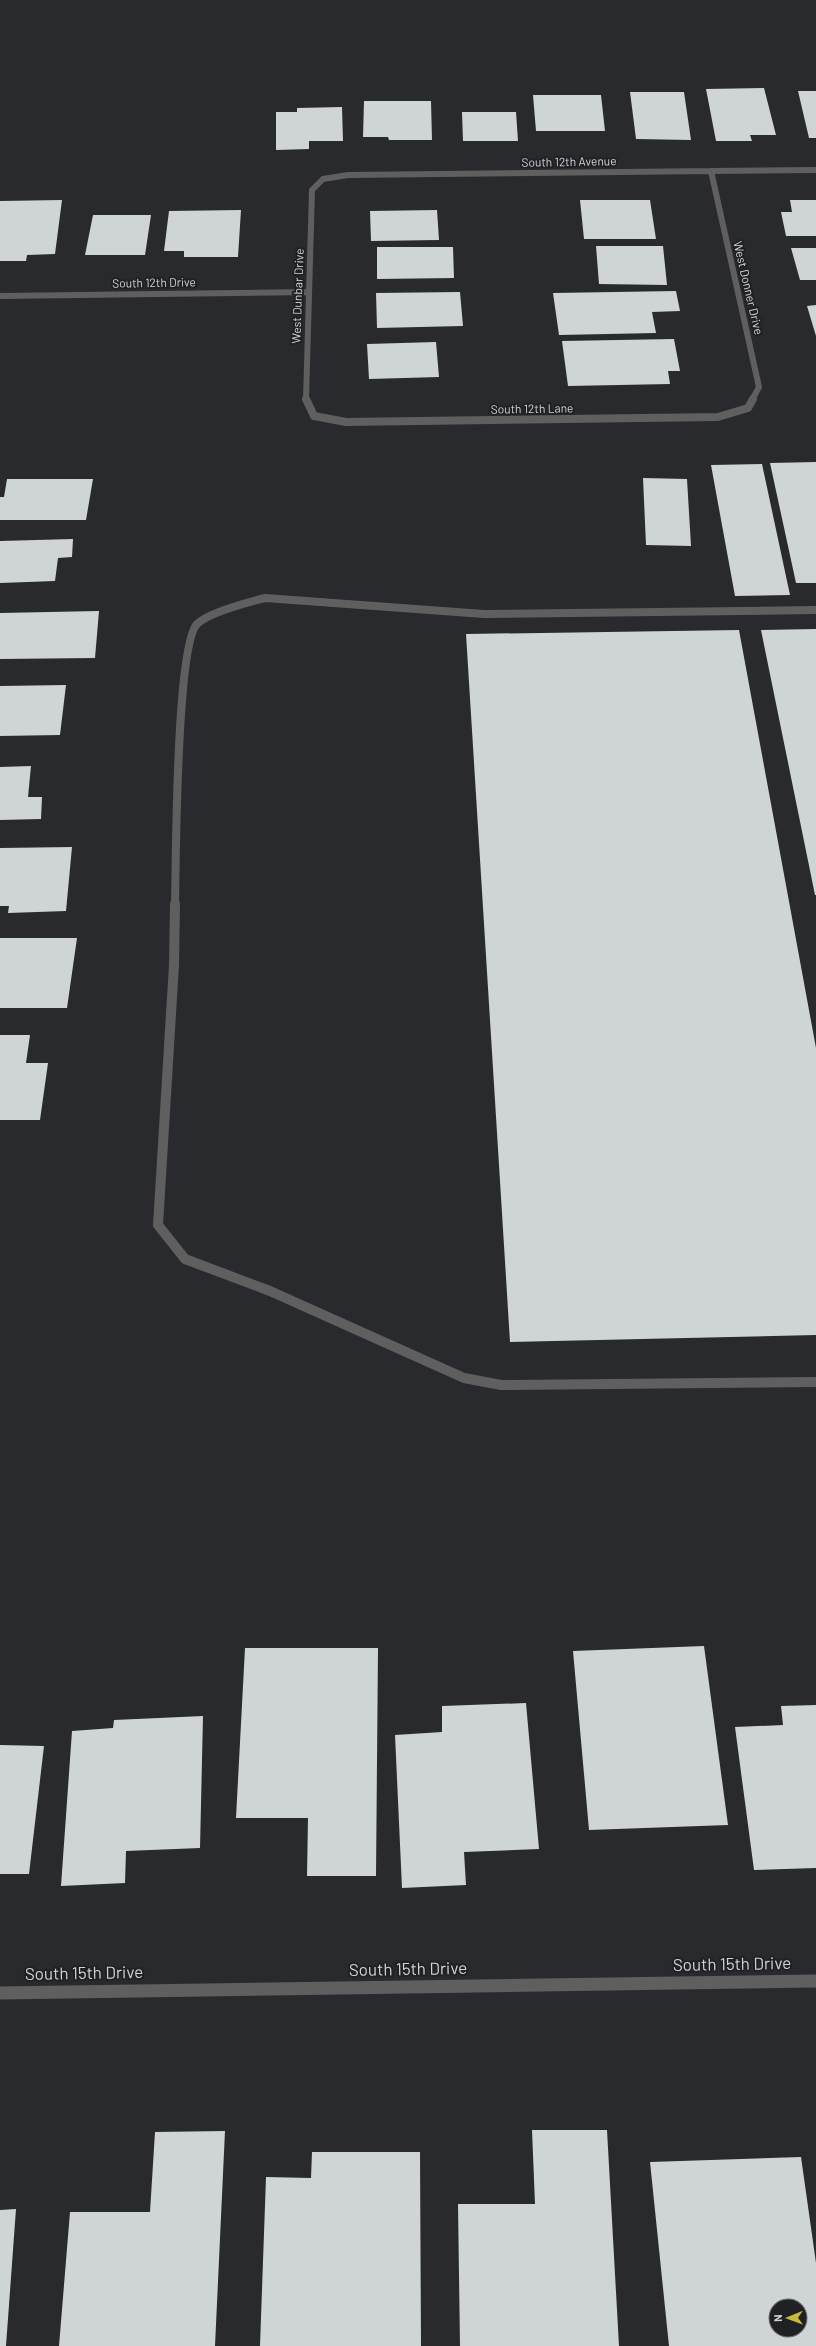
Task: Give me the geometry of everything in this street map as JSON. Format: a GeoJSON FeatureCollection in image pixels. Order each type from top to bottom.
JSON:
{"type":"FeatureCollection","features":[{"type":"Feature","properties":{"kind":"street","name":"South 12th Avenue"},"geometry":{"type":"LineString","coordinates":[[323,179],[348,174],[816,170]]}},
{"type":"Feature","properties":{"kind":"street","name":"West Donner Drive"},"geometry":{"type":"LineString","coordinates":[[711,171],[759,387],[748,408]]}},
{"type":"Feature","properties":{"kind":"street","name":"West Dunbar Drive"},"geometry":{"type":"LineString","coordinates":[[314,416],[306,401],[312,190],[323,179]]}},
{"type":"Feature","properties":{"kind":"street","name":"South 12th Drive"},"geometry":{"type":"LineString","coordinates":[[0,296],[309,292]]}},
{"type":"Feature","properties":{"kind":"street","name":"South 12th Lane"},"geometry":{"type":"LineString","coordinates":[[314,416],[346,422],[718,417],[748,408]]}},
{"type":"Feature","properties":{"kind":"street"},"geometry":{"type":"LineString","coordinates":[[816,610],[484,614],[265,598],[234,606],[196,624],[187,647],[179,750],[174,965],[158,1224],[185,1259],[270,1291],[464,1378],[501,1385],[816,1382]]}},
{"type":"Feature","properties":{"kind":"street","name":"South 15th Drive"},"geometry":{"type":"LineString","coordinates":[[0,1992],[816,1981]]}},
{"type":"Feature","properties":{"kind":"building"},"geometry":{"type":"Polygon","coordinates":[[[764,88],[776,135],[750,135],[752,141],[716,141],[706,89],[764,88]]]}},
{"type":"Feature","properties":{"kind":"building"},"geometry":{"type":"Polygon","coordinates":[[[798,91],[816,91],[816,138],[809,138],[798,91]]]}},
{"type":"Feature","properties":{"kind":"building"},"geometry":{"type":"Polygon","coordinates":[[[630,92],[684,92],[691,140],[636,139],[630,92]]]}},
{"type":"Feature","properties":{"kind":"building"},"geometry":{"type":"Polygon","coordinates":[[[533,95],[601,95],[605,131],[536,131],[533,95]]]}},
{"type":"Feature","properties":{"kind":"building"},"geometry":{"type":"Polygon","coordinates":[[[364,101],[431,101],[432,140],[389,140],[388,137],[363,137],[364,101]]]}},
{"type":"Feature","properties":{"kind":"building"},"geometry":{"type":"Polygon","coordinates":[[[342,107],[343,141],[309,141],[309,149],[276,150],[276,112],[297,112],[297,108],[342,107]]]}},
{"type":"Feature","properties":{"kind":"building"},"geometry":{"type":"Polygon","coordinates":[[[462,112],[516,112],[518,141],[463,141],[462,112]]]}},
{"type":"Feature","properties":{"kind":"building"},"geometry":{"type":"Polygon","coordinates":[[[62,200],[55,254],[27,255],[26,261],[0,261],[0,201],[62,200]]]}},
{"type":"Feature","properties":{"kind":"building"},"geometry":{"type":"Polygon","coordinates":[[[580,200],[650,200],[656,239],[584,239],[580,200]]]}},
{"type":"Feature","properties":{"kind":"building"},"geometry":{"type":"Polygon","coordinates":[[[790,200],[816,200],[816,236],[786,236],[781,212],[792,212],[790,200]]]}},
{"type":"Feature","properties":{"kind":"building"},"geometry":{"type":"Polygon","coordinates":[[[241,210],[238,257],[184,257],[184,251],[164,251],[169,211],[241,210]]]}},
{"type":"Feature","properties":{"kind":"building"},"geometry":{"type":"Polygon","coordinates":[[[437,210],[439,240],[371,241],[370,211],[437,210]]]}},
{"type":"Feature","properties":{"kind":"building"},"geometry":{"type":"Polygon","coordinates":[[[93,215],[151,215],[145,255],[85,255],[93,215]]]}},
{"type":"Feature","properties":{"kind":"building"},"geometry":{"type":"Polygon","coordinates":[[[596,246],[663,246],[667,285],[599,284],[596,246]]]}},
{"type":"Feature","properties":{"kind":"building"},"geometry":{"type":"Polygon","coordinates":[[[377,247],[453,247],[454,278],[377,279],[377,247]]]}},
{"type":"Feature","properties":{"kind":"building"},"geometry":{"type":"Polygon","coordinates":[[[791,248],[816,248],[816,280],[800,280],[791,248]]]}},
{"type":"Feature","properties":{"kind":"building"},"geometry":{"type":"Polygon","coordinates":[[[676,291],[680,311],[652,312],[656,333],[559,335],[553,293],[676,291]]]}},
{"type":"Feature","properties":{"kind":"building"},"geometry":{"type":"Polygon","coordinates":[[[460,292],[463,326],[377,328],[376,293],[460,292]]]}},
{"type":"Feature","properties":{"kind":"building"},"geometry":{"type":"Polygon","coordinates":[[[816,305],[816,336],[807,306],[816,305]]]}},
{"type":"Feature","properties":{"kind":"building"},"geometry":{"type":"Polygon","coordinates":[[[674,339],[680,371],[668,371],[670,384],[568,386],[562,341],[674,339]]]}},
{"type":"Feature","properties":{"kind":"building"},"geometry":{"type":"Polygon","coordinates":[[[436,342],[439,377],[369,379],[367,344],[436,342]]]}},
{"type":"Feature","properties":{"kind":"building"},"geometry":{"type":"Polygon","coordinates":[[[816,462],[816,583],[796,583],[770,463],[816,462]]]}},
{"type":"Feature","properties":{"kind":"building"},"geometry":{"type":"Polygon","coordinates":[[[762,464],[790,595],[735,596],[711,465],[762,464]]]}},
{"type":"Feature","properties":{"kind":"building"},"geometry":{"type":"Polygon","coordinates":[[[643,478],[687,479],[691,546],[646,545],[643,478]]]}},
{"type":"Feature","properties":{"kind":"building"},"geometry":{"type":"Polygon","coordinates":[[[7,479],[93,479],[86,520],[0,520],[0,497],[4,497],[7,479]]]}},
{"type":"Feature","properties":{"kind":"building"},"geometry":{"type":"Polygon","coordinates":[[[73,539],[72,557],[58,558],[55,581],[0,583],[0,541],[73,539]]]}},
{"type":"Feature","properties":{"kind":"building"},"geometry":{"type":"Polygon","coordinates":[[[99,611],[95,658],[0,659],[0,613],[99,611]]]}},
{"type":"Feature","properties":{"kind":"building"},"geometry":{"type":"Polygon","coordinates":[[[816,629],[816,895],[815,895],[761,630],[816,629]]]}},
{"type":"Feature","properties":{"kind":"building"},"geometry":{"type":"Polygon","coordinates":[[[739,630],[816,1048],[816,1335],[510,1342],[466,634],[739,630]]]}},
{"type":"Feature","properties":{"kind":"building"},"geometry":{"type":"Polygon","coordinates":[[[66,685],[60,735],[0,736],[0,686],[66,685]]]}},
{"type":"Feature","properties":{"kind":"building"},"geometry":{"type":"Polygon","coordinates":[[[31,766],[28,797],[42,797],[41,819],[0,820],[0,767],[31,766]]]}},
{"type":"Feature","properties":{"kind":"building"},"geometry":{"type":"Polygon","coordinates":[[[72,847],[66,911],[8,913],[9,906],[0,906],[0,848],[72,847]]]}},
{"type":"Feature","properties":{"kind":"building"},"geometry":{"type":"Polygon","coordinates":[[[0,938],[77,938],[67,1008],[0,1008],[0,938]]]}},
{"type":"Feature","properties":{"kind":"building"},"geometry":{"type":"Polygon","coordinates":[[[0,1035],[30,1035],[26,1063],[48,1063],[40,1120],[0,1120],[0,1035]]]}},
{"type":"Feature","properties":{"kind":"building"},"geometry":{"type":"Polygon","coordinates":[[[704,1646],[728,1825],[589,1830],[573,1651],[704,1646]]]}},
{"type":"Feature","properties":{"kind":"building"},"geometry":{"type":"Polygon","coordinates":[[[245,1648],[378,1648],[376,1876],[307,1876],[308,1818],[236,1818],[245,1648]]]}},
{"type":"Feature","properties":{"kind":"building"},"geometry":{"type":"Polygon","coordinates":[[[526,1703],[539,1849],[464,1852],[466,1885],[402,1888],[395,1735],[442,1732],[442,1706],[526,1703]]]}},
{"type":"Feature","properties":{"kind":"building"},"geometry":{"type":"Polygon","coordinates":[[[816,1705],[816,1868],[754,1870],[735,1727],[783,1725],[781,1706],[816,1705]]]}},
{"type":"Feature","properties":{"kind":"building"},"geometry":{"type":"Polygon","coordinates":[[[203,1716],[200,1848],[126,1851],[125,1883],[61,1886],[72,1731],[113,1728],[114,1720],[203,1716]]]}},
{"type":"Feature","properties":{"kind":"building"},"geometry":{"type":"Polygon","coordinates":[[[0,1745],[44,1746],[29,1874],[0,1874],[0,1745]]]}},
{"type":"Feature","properties":{"kind":"building"},"geometry":{"type":"Polygon","coordinates":[[[532,2130],[607,2130],[619,2346],[460,2346],[458,2204],[535,2204],[532,2130]]]}},
{"type":"Feature","properties":{"kind":"building"},"geometry":{"type":"Polygon","coordinates":[[[225,2131],[215,2346],[59,2346],[70,2212],[150,2212],[155,2132],[225,2131]]]}},
{"type":"Feature","properties":{"kind":"building"},"geometry":{"type":"Polygon","coordinates":[[[312,2152],[420,2152],[421,2346],[260,2346],[266,2177],[311,2178],[312,2152]]]}},
{"type":"Feature","properties":{"kind":"building"},"geometry":{"type":"Polygon","coordinates":[[[801,2157],[816,2263],[816,2346],[669,2346],[650,2162],[801,2157]]]}},
{"type":"Feature","properties":{"kind":"building"},"geometry":{"type":"Polygon","coordinates":[[[16,2209],[6,2346],[0,2346],[0,2210],[16,2209]]]}}]}
